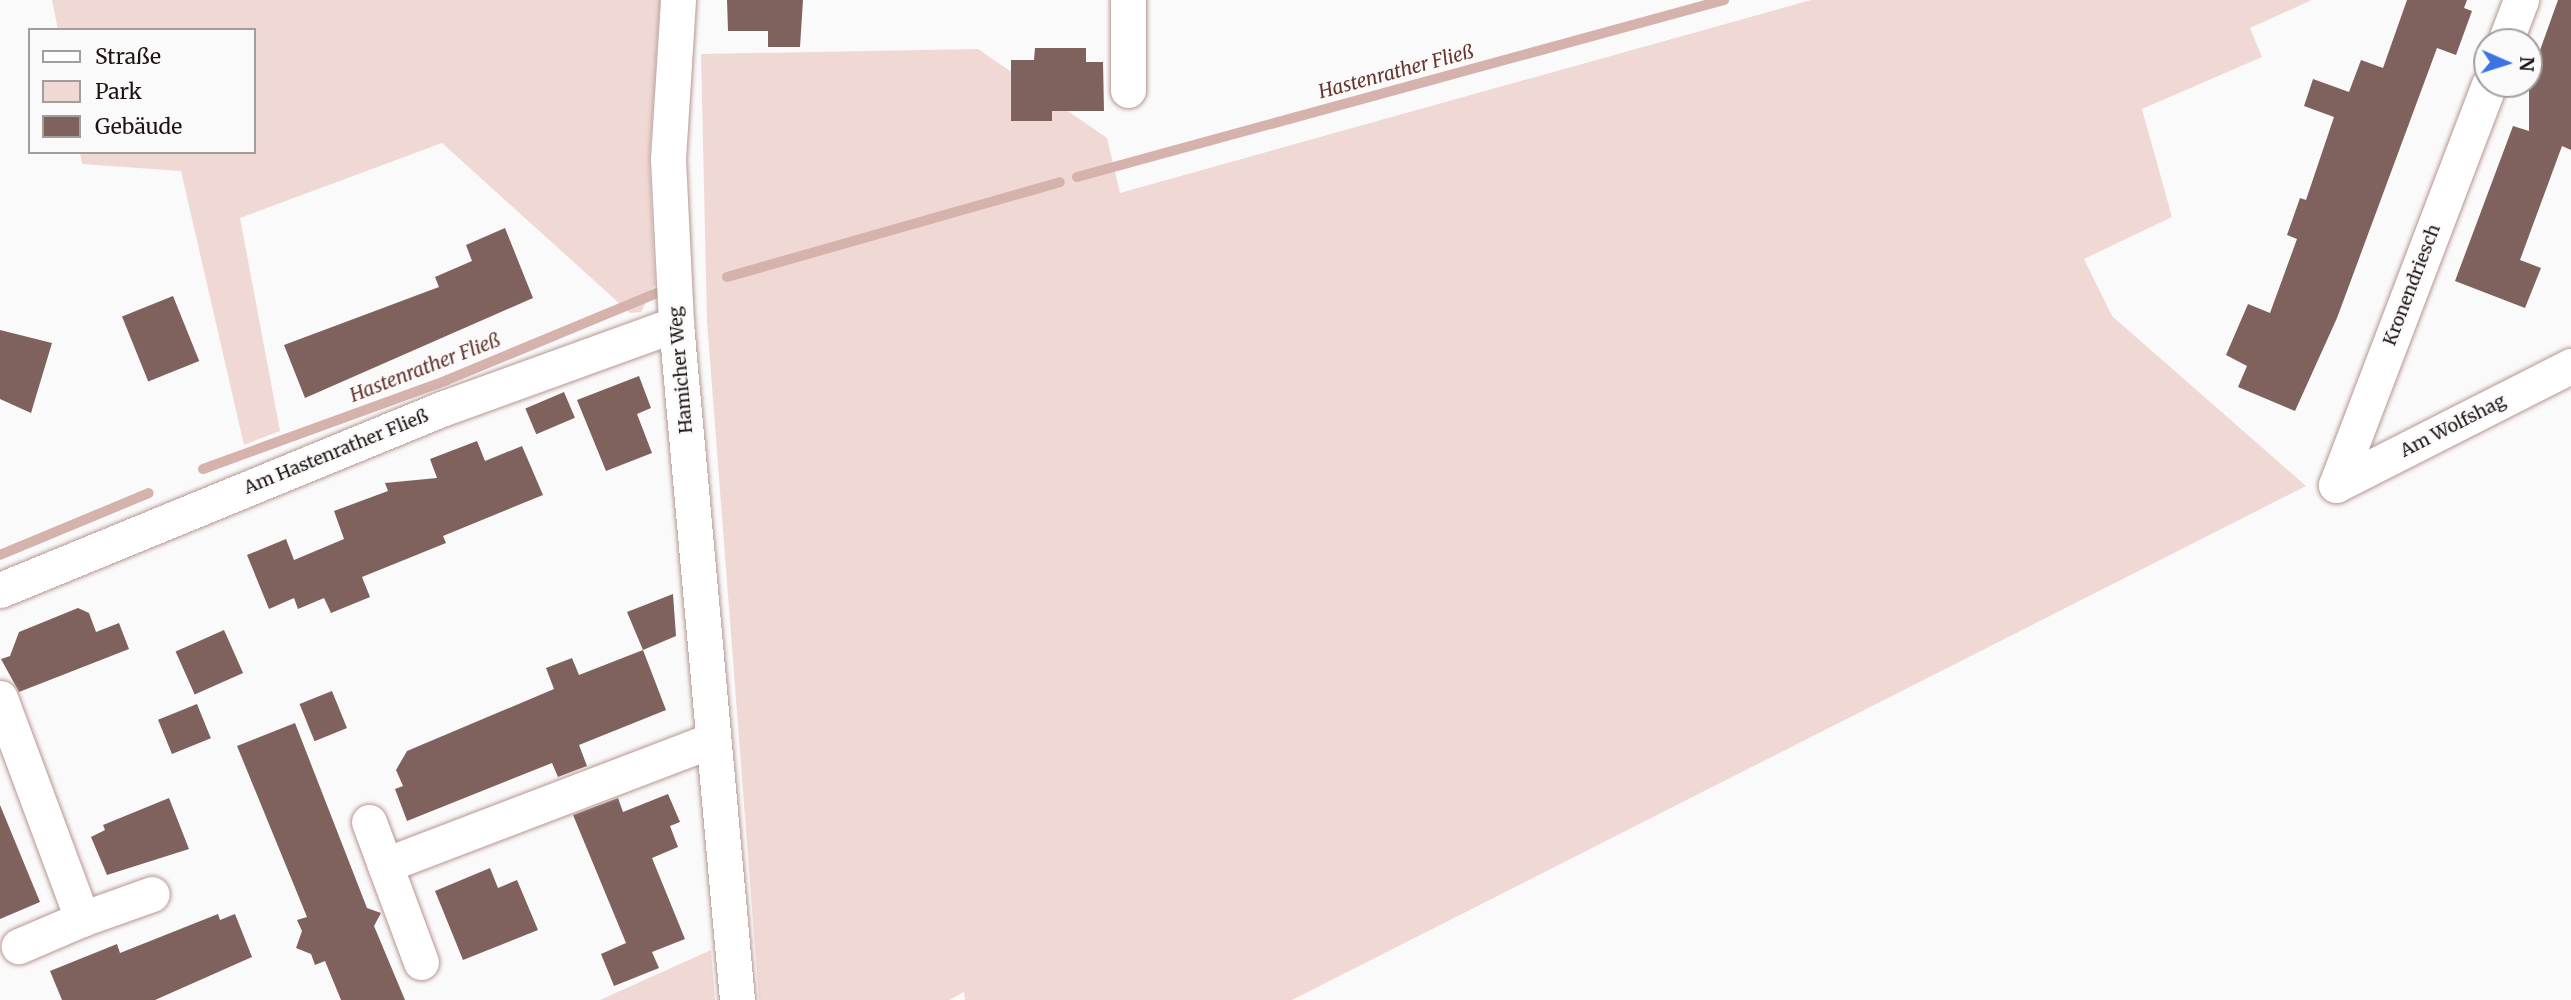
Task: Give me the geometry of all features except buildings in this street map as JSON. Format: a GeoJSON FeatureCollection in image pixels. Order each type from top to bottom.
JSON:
{"type":"FeatureCollection","features":[{"type":"Feature","properties":{"kind":"street","name":"Hamicher Weg"},"geometry":{"type":"LineString","coordinates":[[678,0],[668,159],[676,324],[737,1000]]}},
{"type":"Feature","properties":{"kind":"street"},"geometry":{"type":"LineString","coordinates":[[1128,0],[1128,90]]}},
{"type":"Feature","properties":{"kind":"street"},"geometry":{"type":"LineString","coordinates":[[2510,28],[2521,0]]}},
{"type":"Feature","properties":{"kind":"street","name":"Kronendriesch"},"geometry":{"type":"LineString","coordinates":[[2336,485],[2484,98]]}},
{"type":"Feature","properties":{"kind":"street","name":"Am Hastenrather Fließ"},"geometry":{"type":"LineString","coordinates":[[0,590],[444,408],[676,324]]}},
{"type":"Feature","properties":{"kind":"street","name":"Am Wolfshag"},"geometry":{"type":"LineString","coordinates":[[2336,485],[2571,366]]}},
{"type":"Feature","properties":{"kind":"street"},"geometry":{"type":"LineString","coordinates":[[0,698],[82,919]]}},
{"type":"Feature","properties":{"kind":"street"},"geometry":{"type":"LineString","coordinates":[[385,865],[712,740]]}},
{"type":"Feature","properties":{"kind":"street"},"geometry":{"type":"LineString","coordinates":[[369,822],[421,962]]}},
{"type":"Feature","properties":{"kind":"street"},"geometry":{"type":"LineString","coordinates":[[19,946],[82,919],[152,894]]}},
{"type":"Feature","properties":{"kind":"green space"},"geometry":{"type":"Polygon","coordinates":[[[52,0],[660,0],[649,161],[655,284],[641,312],[630,313],[442,143],[240,218],[280,431],[244,445],[181,171],[82,164],[80,154],[256,154],[256,28],[58,28],[52,0]]]}},
{"type":"Feature","properties":{"kind":"green space"},"geometry":{"type":"Polygon","coordinates":[[[1811,0],[2312,0],[2250,28],[2262,57],[2142,109],[2172,217],[2084,259],[2112,316],[2306,486],[1292,1000],[965,1000],[964,992],[949,1000],[759,1000],[707,321],[701,54],[978,49],[1107,138],[1120,193],[1811,0]]]}},
{"type":"Feature","properties":{"kind":"green space"},"geometry":{"type":"Polygon","coordinates":[[[711,950],[715,1000],[600,1000],[711,950]]]}},
{"type":"Feature","properties":{"kind":"waterway","name":"Hastenrather Fließ"},"geometry":{"type":"LineString","coordinates":[[1077,177],[1724,0]]}},
{"type":"Feature","properties":{"kind":"waterway","name":"Hastenrather Fließ"},"geometry":{"type":"LineString","coordinates":[[727,277],[1060,182]]}},
{"type":"Feature","properties":{"kind":"waterway","name":"Hastenrather Fließ"},"geometry":{"type":"LineString","coordinates":[[203,469],[447,380],[657,293]]}},
{"type":"Feature","properties":{"kind":"waterway","name":"Hastenrather Fließ"},"geometry":{"type":"LineString","coordinates":[[0,555],[149,493]]}}]}
